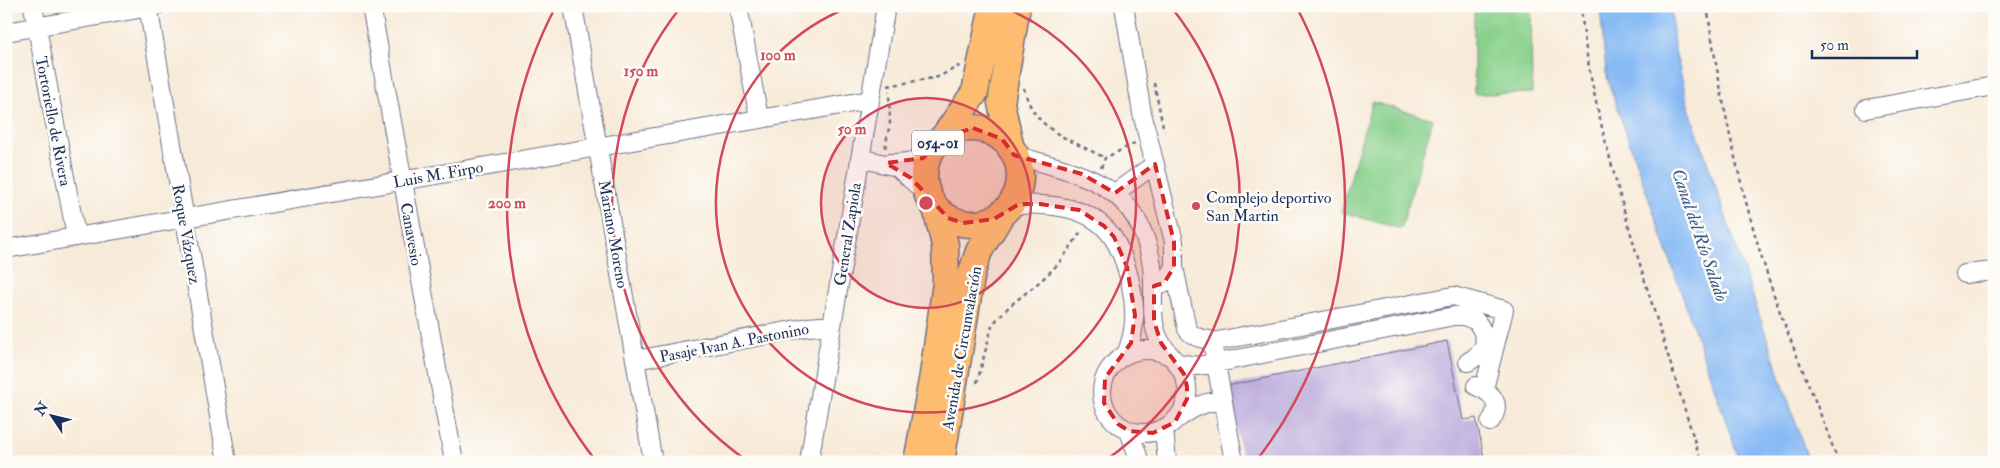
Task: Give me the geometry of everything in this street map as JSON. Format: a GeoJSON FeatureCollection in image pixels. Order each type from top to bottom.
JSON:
{"type":"FeatureCollection","features":[{"type":"Feature","properties":{"kind":"highway","name":"Avenida de Circunvalación"},"geometry":{"type":"LineString","coordinates":[[917,462],[932,384],[946,283],[945,245],[924,179],[926,164],[938,144],[964,112],[975,92],[993,6]]}},
{"type":"Feature","properties":{"kind":"highway","name":"Avenida de Circunvalación"},"geometry":{"type":"LineString","coordinates":[[941,462],[972,272],[979,251],[1015,196],[1020,181],[1019,165],[1013,152],[1001,103],[1017,6]]}},
{"type":"Feature","properties":{"kind":"highway","name":"054-01"},"geometry":{"type":"LineString","coordinates":[[938,144],[957,130],[973,128],[988,131],[1002,139],[1013,152]]}},
{"type":"Feature","properties":{"kind":"highway"},"geometry":{"type":"LineString","coordinates":[[932,201],[948,218],[963,223],[978,224],[994,219],[1006,210]]}},
{"type":"Feature","properties":{"kind":"street","name":"Tortoriello de Rivera"},"geometry":{"type":"LineString","coordinates":[[33,6],[76,236]]}},
{"type":"Feature","properties":{"kind":"street","name":"Canavesio"},"geometry":{"type":"LineString","coordinates":[[371,6],[454,462]]}},
{"type":"Feature","properties":{"kind":"street","name":"Mariano Moreno"},"geometry":{"type":"LineString","coordinates":[[573,6],[653,462]]}},
{"type":"Feature","properties":{"kind":"street"},"geometry":{"type":"LineString","coordinates":[[738,6],[759,118]]}},
{"type":"Feature","properties":{"kind":"street","name":"General Zapiola"},"geometry":{"type":"LineString","coordinates":[[809,462],[886,6]]}},
{"type":"Feature","properties":{"kind":"street"},"geometry":{"type":"LineString","coordinates":[[1124,6],[1156,134],[1155,164],[1174,242],[1174,267],[1187,330],[1196,337],[1214,341],[1453,296],[1504,310],[1480,387],[1494,397],[1497,405],[1497,411],[1490,422]]}},
{"type":"Feature","properties":{"kind":"street"},"geometry":{"type":"LineString","coordinates":[[6,32],[150,7]]}},
{"type":"Feature","properties":{"kind":"street","name":"Roque Vázquez"},"geometry":{"type":"LineString","coordinates":[[150,7],[184,218],[227,462]]}},
{"type":"Feature","properties":{"kind":"street"},"geometry":{"type":"LineString","coordinates":[[1866,108],[1994,86]]}},
{"type":"Feature","properties":{"kind":"street","name":"Luis M. Firpo"},"geometry":{"type":"LineString","coordinates":[[6,249],[870,100]]}},
{"type":"Feature","properties":{"kind":"street"},"geometry":{"type":"LineString","coordinates":[[886,163],[911,162],[923,158],[938,144]]}},
{"type":"Feature","properties":{"kind":"street"},"geometry":{"type":"LineString","coordinates":[[1013,152],[1053,164],[1098,182],[1115,193],[1126,205],[1146,238],[1152,261],[1156,331],[1184,374],[1188,387],[1187,399],[1182,411],[1169,425],[1167,462]]}},
{"type":"Feature","properties":{"kind":"street"},"geometry":{"type":"LineString","coordinates":[[860,158],[897,167],[932,201]]}},
{"type":"Feature","properties":{"kind":"street"},"geometry":{"type":"LineString","coordinates":[[1115,193],[1155,164]]}},
{"type":"Feature","properties":{"kind":"street"},"geometry":{"type":"LineString","coordinates":[[1006,210],[1019,204],[1040,204],[1079,210],[1089,215],[1114,237],[1127,267],[1135,315],[1131,342],[1126,354]]}},
{"type":"Feature","properties":{"kind":"street"},"geometry":{"type":"LineString","coordinates":[[1154,286],[1164,283],[1174,267]]}},
{"type":"Feature","properties":{"kind":"street"},"geometry":{"type":"LineString","coordinates":[[1965,274],[1994,271]]}},
{"type":"Feature","properties":{"kind":"street"},"geometry":{"type":"LineString","coordinates":[[1223,400],[1210,402],[1191,409],[1169,425],[1153,433],[1129,431],[1118,424],[1109,415],[1104,403],[1102,390],[1110,366],[1126,354],[1143,348],[1156,350],[1173,359],[1196,366],[1217,364],[1454,316],[1465,316],[1476,321],[1485,337],[1484,346],[1479,356],[1468,362]]}},
{"type":"Feature","properties":{"kind":"street","name":"Pasaje Ivan A. Pastonino"},"geometry":{"type":"LineString","coordinates":[[636,360],[808,327],[832,325]]}},
{"type":"Feature","properties":{"kind":"street"},"geometry":{"type":"LineString","coordinates":[[1214,341],[1212,342],[1234,462]]}},
{"type":"Feature","properties":{"kind":"street"},"geometry":{"type":"LineString","coordinates":[[1129,431],[1140,462]]}},
{"type":"Feature","properties":{"kind":"path"},"geometry":{"type":"LineString","coordinates":[[1581,6],[1584,39],[1600,122],[1636,254],[1701,462]]}},
{"type":"Feature","properties":{"kind":"path"},"geometry":{"type":"LineString","coordinates":[[1707,6],[1725,116],[1746,202],[1774,295],[1838,462]]}},
{"type":"Feature","properties":{"kind":"path"},"geometry":{"type":"LineString","coordinates":[[1152,74],[1156,134]]}},
{"type":"Feature","properties":{"kind":"path"},"geometry":{"type":"LineString","coordinates":[[1156,134],[1166,140]]}},
{"type":"Feature","properties":{"kind":"path"},"geometry":{"type":"LineString","coordinates":[[1098,182],[1105,158],[1156,134]]}},
{"type":"Feature","properties":{"kind":"path"},"geometry":{"type":"LineString","coordinates":[[977,382],[992,326],[1054,268],[1084,229],[1089,215]]}},
{"type":"Feature","properties":{"kind":"highlighted area"},"geometry":{"type":"Polygon","coordinates":[[[973,128],[1002,139],[1014,155],[1082,174],[1115,193],[1155,164],[1174,242],[1174,267],[1164,283],[1154,286],[1154,321],[1161,343],[1184,374],[1187,387],[1187,399],[1175,422],[1153,433],[1129,431],[1118,424],[1104,403],[1105,378],[1131,343],[1135,315],[1127,267],[1114,237],[1104,226],[1079,210],[1040,204],[1019,204],[994,219],[963,223],[948,218],[911,178],[886,163],[923,158],[943,138],[973,128]]]}},
{"type":"Feature","properties":{"kind":"green space"},"geometry":{"type":"Polygon","coordinates":[[[1474,6],[1531,6],[1532,93],[1474,94],[1474,6]]]}},
{"type":"Feature","properties":{"kind":"green space"},"geometry":{"type":"Polygon","coordinates":[[[1372,102],[1433,119],[1401,229],[1341,212],[1372,102]]]}},
{"type":"Feature","properties":{"kind":"water","name":"Canal del Río Salado"},"geometry":{"type":"Polygon","coordinates":[[[1600,6],[1671,6],[1674,46],[1688,105],[1809,462],[1740,462],[1609,84],[1606,72],[1600,6]]]}},
{"type":"Feature","properties":{"kind":"building"},"geometry":{"type":"Polygon","coordinates":[[[1447,341],[1463,420],[1476,418],[1485,462],[1243,462],[1227,386],[1447,341]]]}},
{"type":"Feature","properties":{"kind":"place","name":"Complejo deportivo San Martin"},"geometry":{"type":"Point","coordinates":[1196,206]}}]}
